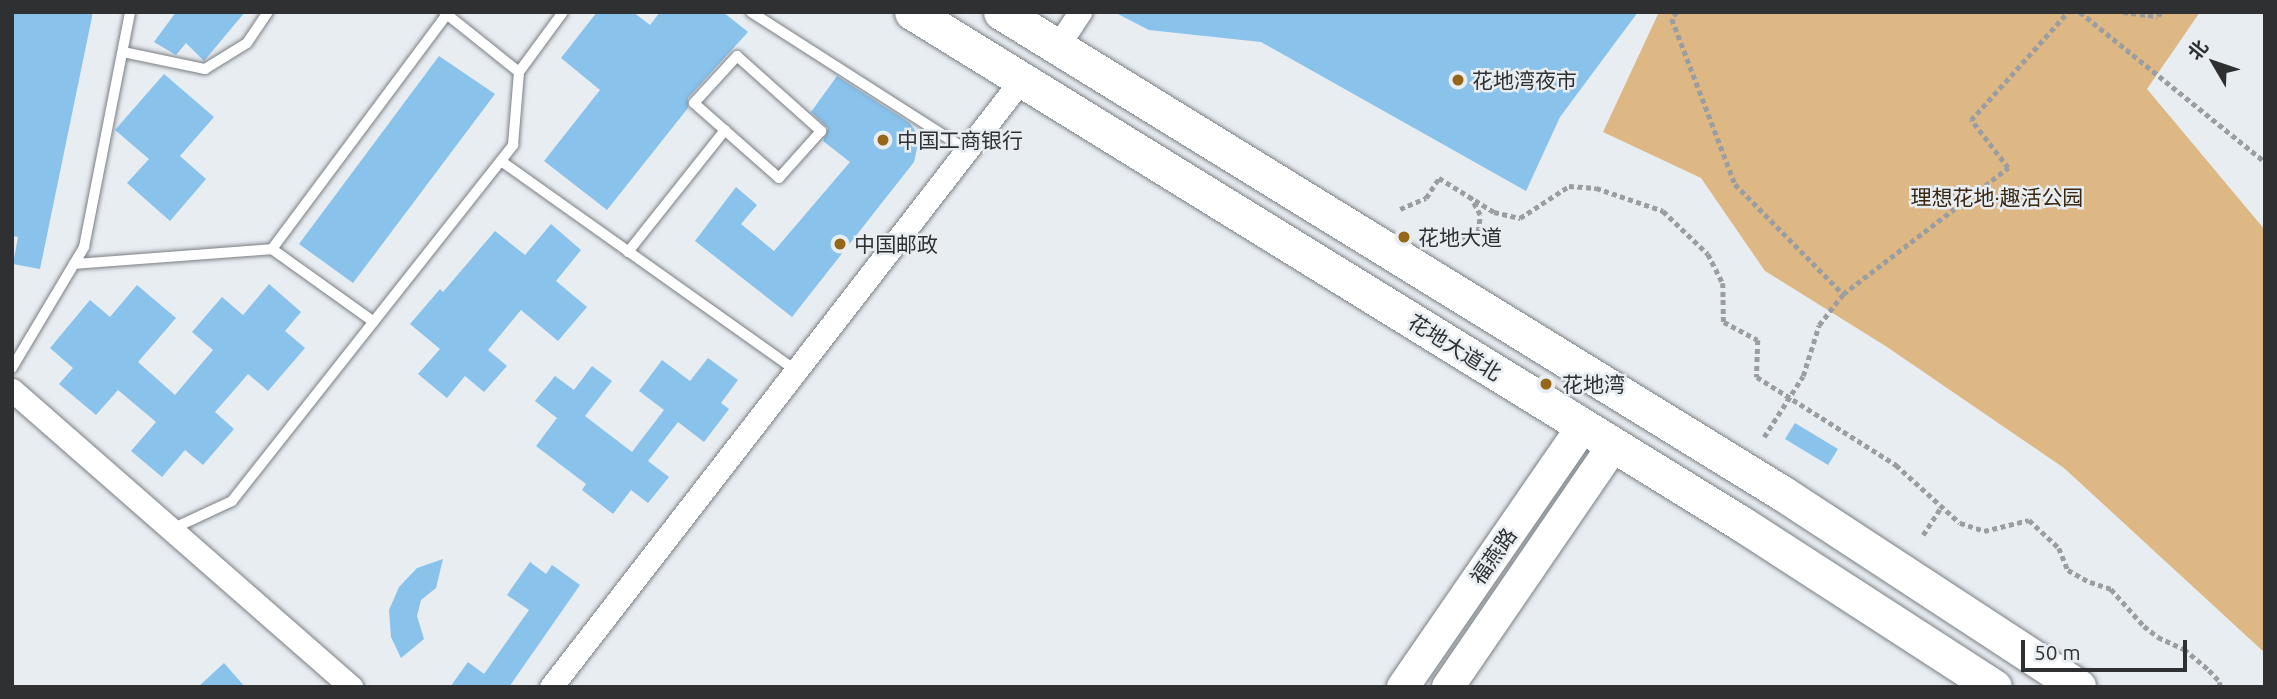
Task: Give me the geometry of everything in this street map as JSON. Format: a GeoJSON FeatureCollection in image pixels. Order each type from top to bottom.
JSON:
{"type":"FeatureCollection","features":[{"type":"Feature","properties":{"kind":"main road","name":"花地大道北"},"geometry":{"type":"LineString","coordinates":[[912,12],[1614,445],[1994,687]]}},
{"type":"Feature","properties":{"kind":"main road"},"geometry":{"type":"LineString","coordinates":[[1001,12],[1348,223],[1748,472],[2078,687]]}},
{"type":"Feature","properties":{"kind":"street"},"geometry":{"type":"LineString","coordinates":[[1057,47],[1076,14]]}},
{"type":"Feature","properties":{"kind":"street"},"geometry":{"type":"LineString","coordinates":[[551,687],[1022,79]]}},
{"type":"Feature","properties":{"kind":"street"},"geometry":{"type":"LineString","coordinates":[[12,390],[351,687]]}},
{"type":"Feature","properties":{"kind":"street","name":"福燕路"},"geometry":{"type":"LineString","coordinates":[[1403,687],[1583,426]]}},
{"type":"Feature","properties":{"kind":"street","name":"福燕路"},"geometry":{"type":"LineString","coordinates":[[1448,687],[1614,445]]}},
{"type":"Feature","properties":{"kind":"lane"},"geometry":{"type":"LineString","coordinates":[[12,368],[84,247],[130,12]]}},
{"type":"Feature","properties":{"kind":"lane"},"geometry":{"type":"LineString","coordinates":[[123,51],[205,69],[247,43],[268,12]]}},
{"type":"Feature","properties":{"kind":"lane"},"geometry":{"type":"LineString","coordinates":[[172,530],[232,501],[501,161],[513,145],[519,72],[563,12]]}},
{"type":"Feature","properties":{"kind":"lane"},"geometry":{"type":"LineString","coordinates":[[751,12],[967,150]]}},
{"type":"Feature","properties":{"kind":"lane"},"geometry":{"type":"LineString","coordinates":[[272,249],[445,13],[519,72]]}},
{"type":"Feature","properties":{"kind":"lane"},"geometry":{"type":"LineString","coordinates":[[737,56],[821,131],[779,178],[725,130],[694,103],[737,56]]}},
{"type":"Feature","properties":{"kind":"lane"},"geometry":{"type":"LineString","coordinates":[[628,252],[725,130]]}},
{"type":"Feature","properties":{"kind":"lane"},"geometry":{"type":"LineString","coordinates":[[501,161],[796,371]]}},
{"type":"Feature","properties":{"kind":"lane"},"geometry":{"type":"LineString","coordinates":[[74,264],[272,249],[374,322]]}},
{"type":"Feature","properties":{"kind":"path"},"geometry":{"type":"LineString","coordinates":[[1677,12],[1672,19],[1735,184],[1843,294]]}},
{"type":"Feature","properties":{"kind":"path"},"geometry":{"type":"LineString","coordinates":[[1764,437],[1803,376],[1819,325],[1843,294],[2008,168],[1971,120],[2068,12]]}},
{"type":"Feature","properties":{"kind":"path"},"geometry":{"type":"LineString","coordinates":[[2080,12],[2265,162]]}},
{"type":"Feature","properties":{"kind":"path"},"geometry":{"type":"LineString","coordinates":[[2123,12],[2158,16],[2160,12]]}},
{"type":"Feature","properties":{"kind":"path"},"geometry":{"type":"LineString","coordinates":[[1400,209],[1426,198],[1439,178],[1494,212],[1520,218],[1569,186],[1608,191],[1663,211],[1708,254],[1723,283],[1724,322],[1758,340],[1757,376],[1787,398],[1896,465],[1960,523],[1984,531],[2029,520],[2059,548],[2068,570],[2111,589],[2144,626],[2158,638],[2184,649],[2209,670],[2220,682],[2220,687]]}},
{"type":"Feature","properties":{"kind":"path"},"geometry":{"type":"LineString","coordinates":[[1446,238],[1478,232],[1480,215],[1468,194]]}},
{"type":"Feature","properties":{"kind":"path"},"geometry":{"type":"LineString","coordinates":[[1923,536],[1941,508]]}},
{"type":"Feature","properties":{"kind":"green space","name":"理想花地·趣活公园"},"geometry":{"type":"Polygon","coordinates":[[[1659,12],[2200,12],[2147,89],[2265,230],[2265,653],[2064,468],[1887,347],[1765,271],[1701,178],[1603,132],[1659,12]]]}},
{"type":"Feature","properties":{"kind":"building"},"geometry":{"type":"Polygon","coordinates":[[[12,12],[93,12],[40,269],[13,264],[18,237],[12,236],[12,12]]]}},
{"type":"Feature","properties":{"kind":"building"},"geometry":{"type":"Polygon","coordinates":[[[176,12],[245,12],[204,61],[186,43],[176,55],[154,42],[176,12]]]}},
{"type":"Feature","properties":{"kind":"building"},"geometry":{"type":"Polygon","coordinates":[[[597,12],[633,12],[650,25],[660,12],[723,12],[748,32],[688,98],[688,108],[607,210],[544,161],[600,90],[561,58],[597,12]]]}},
{"type":"Feature","properties":{"kind":"building","name":"花地湾夜市"},"geometry":{"type":"Polygon","coordinates":[[[1114,12],[1638,12],[1560,117],[1526,191],[1261,42],[1149,30],[1114,12]]]}},
{"type":"Feature","properties":{"kind":"building"},"geometry":{"type":"Polygon","coordinates":[[[439,56],[495,94],[353,283],[299,244],[439,56]]]}},
{"type":"Feature","properties":{"kind":"building"},"geometry":{"type":"Polygon","coordinates":[[[164,74],[214,117],[180,156],[206,179],[170,221],[127,183],[149,159],[115,130],[164,74]]]}},
{"type":"Feature","properties":{"kind":"building"},"geometry":{"type":"Polygon","coordinates":[[[837,76],[910,123],[918,135],[918,144],[914,162],[792,317],[695,241],[736,187],[757,205],[741,224],[774,251],[850,162],[823,141],[828,128],[811,112],[837,76]]]}},
{"type":"Feature","properties":{"kind":"building"},"geometry":{"type":"Polygon","coordinates":[[[551,224],[581,250],[556,281],[587,307],[558,341],[521,310],[488,350],[507,366],[484,392],[465,376],[447,398],[418,374],[440,349],[410,324],[440,289],[443,292],[495,231],[525,255],[551,224]]]}},
{"type":"Feature","properties":{"kind":"building"},"geometry":{"type":"Polygon","coordinates":[[[269,284],[301,312],[285,331],[305,348],[268,391],[248,374],[215,412],[234,429],[203,465],[185,450],[162,477],[131,451],[156,422],[118,390],[96,415],[59,384],[73,368],[50,348],[90,300],[110,317],[137,285],[176,318],[138,362],[175,395],[213,350],[192,332],[222,297],[243,315],[269,284]]]}},
{"type":"Feature","properties":{"kind":"building"},"geometry":{"type":"Polygon","coordinates":[[[708,358],[738,380],[721,403],[729,409],[704,442],[678,422],[648,461],[669,477],[648,503],[631,490],[613,514],[582,490],[586,484],[536,446],[557,418],[535,401],[555,376],[574,390],[592,366],[612,381],[585,416],[632,452],[664,410],[639,391],[662,360],[690,381],[708,358]]]}},
{"type":"Feature","properties":{"kind":"building"},"geometry":{"type":"Polygon","coordinates":[[[1795,423],[1838,449],[1828,465],[1785,439],[1795,423]]]}},
{"type":"Feature","properties":{"kind":"building"},"geometry":{"type":"Polygon","coordinates":[[[443,559],[436,588],[421,600],[417,616],[424,639],[401,658],[391,637],[389,610],[399,587],[417,568],[443,559]]]}},
{"type":"Feature","properties":{"kind":"building"},"geometry":{"type":"Polygon","coordinates":[[[530,562],[546,574],[552,565],[580,585],[509,687],[450,687],[468,662],[484,674],[529,610],[507,595],[530,562]]]}},
{"type":"Feature","properties":{"kind":"building"},"geometry":{"type":"Polygon","coordinates":[[[224,663],[245,687],[198,687],[224,663]]]}},
{"type":"Feature","properties":{"kind":"place","name":"花地湾夜市"},"geometry":{"type":"Point","coordinates":[1458,80]}},
{"type":"Feature","properties":{"kind":"place","name":"中国工商银行"},"geometry":{"type":"Point","coordinates":[883,140]}},
{"type":"Feature","properties":{"kind":"place","name":"花地大道"},"geometry":{"type":"Point","coordinates":[1404,237]}},
{"type":"Feature","properties":{"kind":"place","name":"中国邮政"},"geometry":{"type":"Point","coordinates":[840,244]}},
{"type":"Feature","properties":{"kind":"place","name":"花地湾"},"geometry":{"type":"Point","coordinates":[1546,384]}}]}
